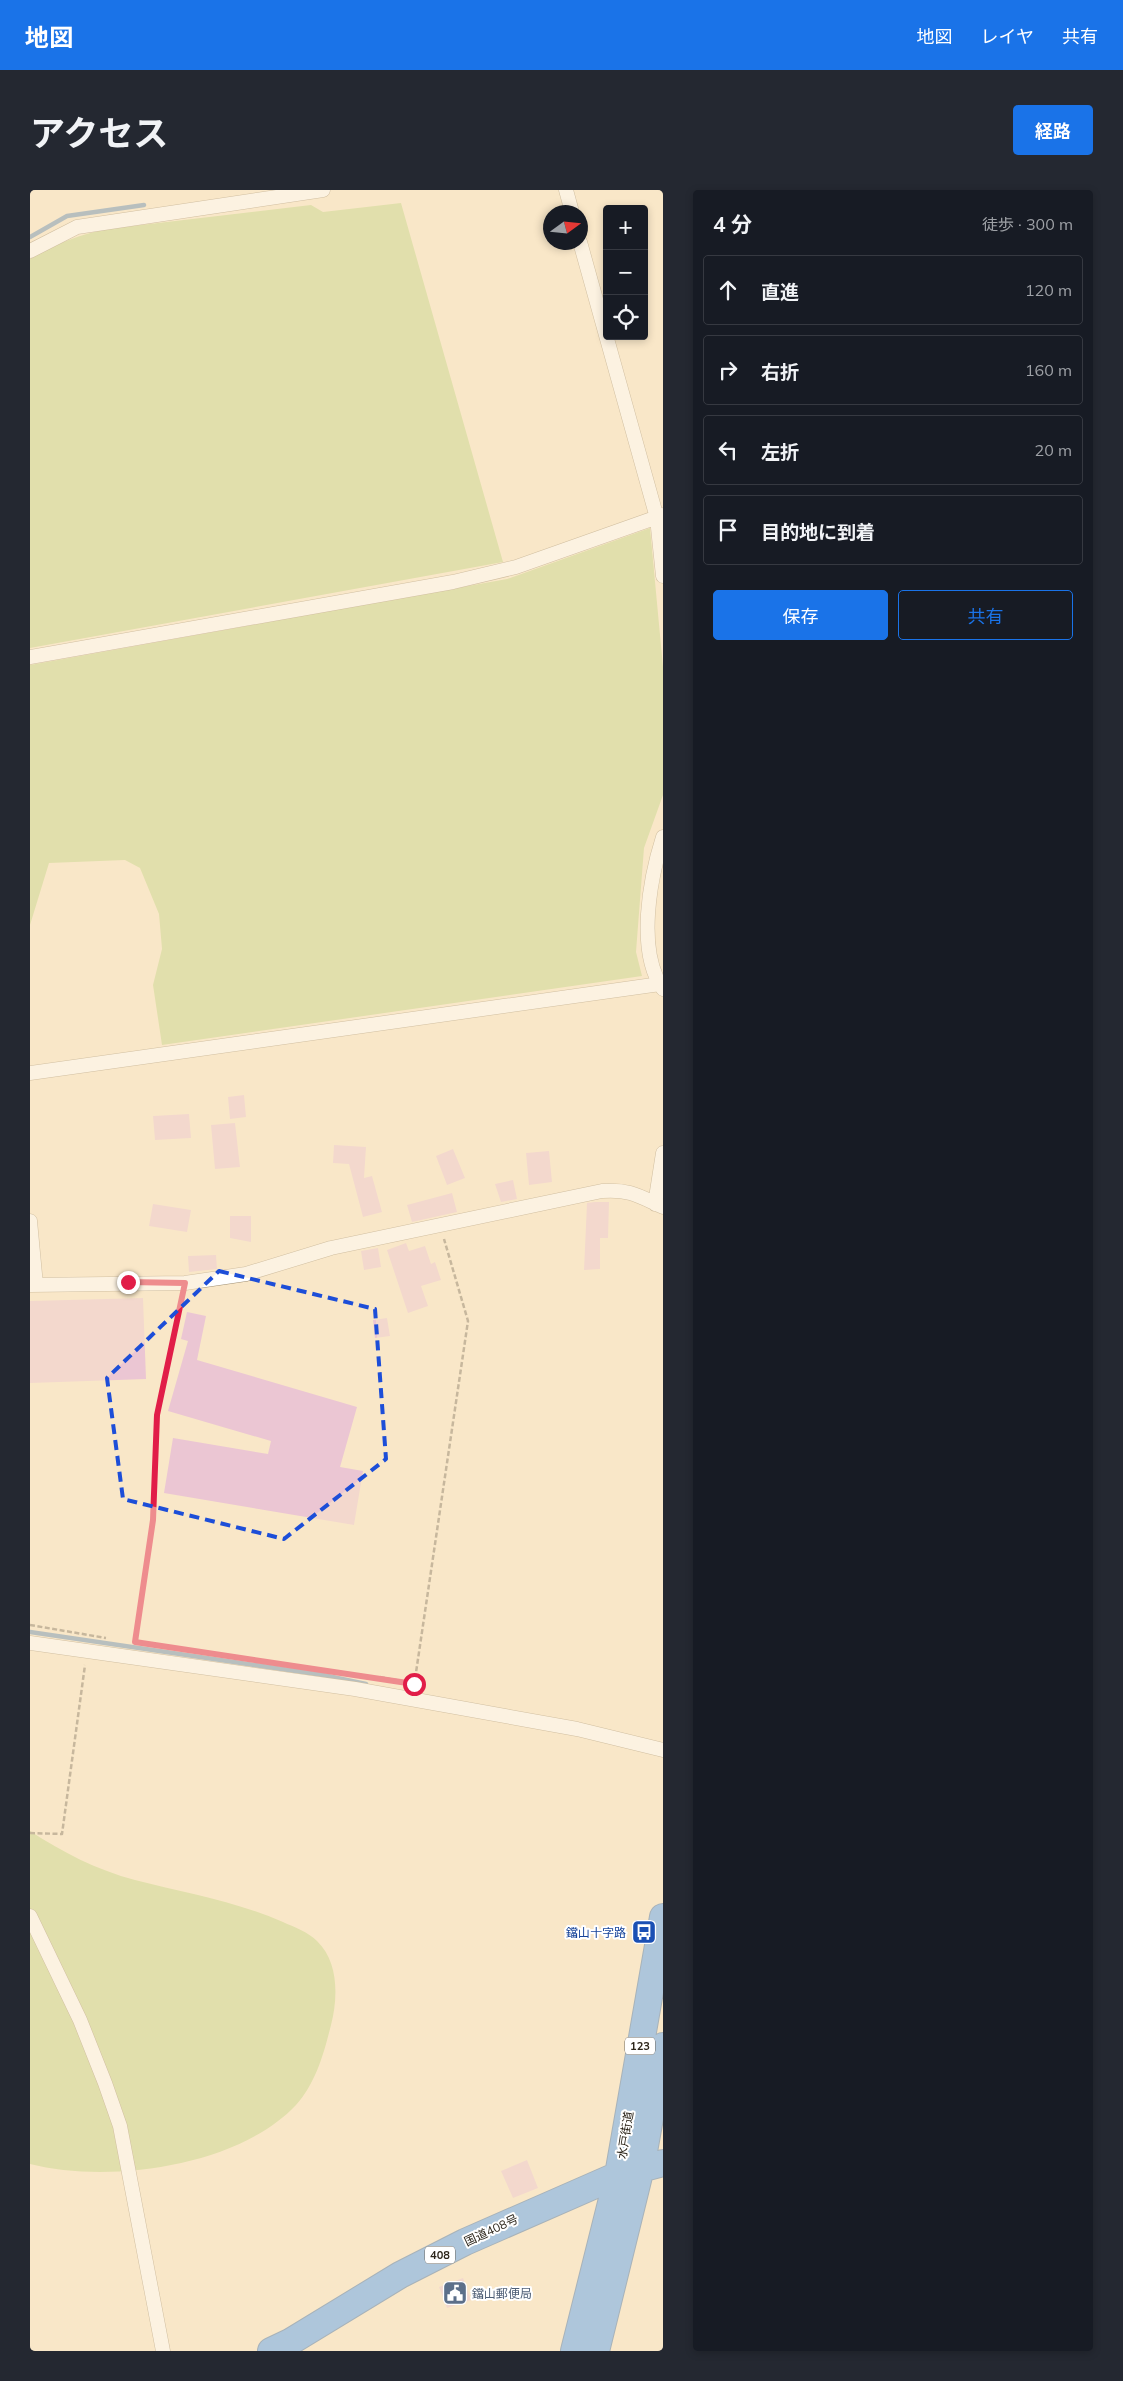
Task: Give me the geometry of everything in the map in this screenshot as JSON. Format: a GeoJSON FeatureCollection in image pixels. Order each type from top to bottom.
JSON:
{"type":"FeatureCollection","features":[{"type":"Feature","properties":{"kind":"highway","name":"水戸街道"},"geometry":{"type":"LineString","coordinates":[[574,2351],[641,2169],[663,1917]]}},
{"type":"Feature","properties":{"kind":"highway","name":"水戸街道"},"geometry":{"type":"LineString","coordinates":[[596,2351],[641,2169],[663,2046]]}},
{"type":"Feature","properties":{"kind":"highway","name":"国道408号"},"geometry":{"type":"LineString","coordinates":[[271,2351],[290,2342],[372,2291],[416,2267],[530,2212],[641,2169]]}},
{"type":"Feature","properties":{"kind":"street"},"geometry":{"type":"LineString","coordinates":[[30,251],[77,227],[323,190]]}},
{"type":"Feature","properties":{"kind":"street"},"geometry":{"type":"LineString","coordinates":[[566,190],[570,205]]}},
{"type":"Feature","properties":{"kind":"street"},"geometry":{"type":"LineString","coordinates":[[582,250],[660,517],[663,576]]}},
{"type":"Feature","properties":{"kind":"street"},"geometry":{"type":"LineString","coordinates":[[30,657],[453,582],[516,566],[660,517]]}},
{"type":"Feature","properties":{"kind":"street"},"geometry":{"type":"LineString","coordinates":[[30,1073],[662,986],[649,956],[649,913],[657,856],[663,837]]}},
{"type":"Feature","properties":{"kind":"street"},"geometry":{"type":"LineString","coordinates":[[30,1221],[33,1285],[185,1283],[246,1274],[331,1248],[602,1191],[622,1190],[636,1193],[659,1206],[663,1153]]}},
{"type":"Feature","properties":{"kind":"street"},"geometry":{"type":"LineString","coordinates":[[30,1643],[356,1689],[576,1729],[663,1750]]}},
{"type":"Feature","properties":{"kind":"street"},"geometry":{"type":"LineString","coordinates":[[30,1916],[80,2020],[120,2126],[163,2351]]}},
{"type":"Feature","properties":{"kind":"path"},"geometry":{"type":"LineString","coordinates":[[412,1700],[468,1321],[440,1225]]}},
{"type":"Feature","properties":{"kind":"path"},"geometry":{"type":"LineString","coordinates":[[135,1642],[153,1520],[157,1415],[185,1283]]}},
{"type":"Feature","properties":{"kind":"path"},"geometry":{"type":"LineString","coordinates":[[30,1626],[108,1638]]}},
{"type":"Feature","properties":{"kind":"path"},"geometry":{"type":"LineString","coordinates":[[126,1641],[144,1644]]}},
{"type":"Feature","properties":{"kind":"path"},"geometry":{"type":"LineString","coordinates":[[30,1833],[62,1834],[87,1651]]}},
{"type":"Feature","properties":{"kind":"path"},"geometry":{"type":"LineString","coordinates":[[378,1677],[424,1686]]}},
{"type":"Feature","properties":{"kind":"highlighted area"},"geometry":{"type":"Polygon","coordinates":[[[219,1271],[375,1309],[386,1459],[284,1539],[123,1499],[107,1378],[219,1271]]]}},
{"type":"Feature","properties":{"kind":"green space"},"geometry":{"type":"Polygon","coordinates":[[[401,203],[503,562],[30,648],[30,259],[67,241],[107,229],[311,205],[323,212],[401,203]]]}},
{"type":"Feature","properties":{"kind":"green space"},"geometry":{"type":"Polygon","coordinates":[[[650,528],[663,667],[663,795],[644,848],[636,952],[642,976],[162,1045],[153,985],[162,949],[159,914],[140,868],[125,860],[49,863],[30,925],[30,665],[507,579],[650,528]]]}},
{"type":"Feature","properties":{"kind":"green space"},"geometry":{"type":"Polygon","coordinates":[[[30,1831],[67,1853],[107,1871],[135,1880],[247,1908],[296,1928],[317,1941],[329,1959],[333,1970],[335,2003],[322,2057],[309,2087],[296,2105],[271,2126],[241,2143],[207,2156],[170,2165],[96,2172],[61,2170],[30,2164],[30,1831]]]}},
{"type":"Feature","properties":{"kind":"building"},"geometry":{"type":"Polygon","coordinates":[[[244,1095],[246,1117],[230,1119],[228,1097],[244,1095]]]}},
{"type":"Feature","properties":{"kind":"building"},"geometry":{"type":"Polygon","coordinates":[[[189,1114],[191,1138],[155,1140],[153,1116],[189,1114]]]}},
{"type":"Feature","properties":{"kind":"building"},"geometry":{"type":"Polygon","coordinates":[[[235,1123],[240,1167],[215,1169],[211,1125],[235,1123]]]}},
{"type":"Feature","properties":{"kind":"building"},"geometry":{"type":"Polygon","coordinates":[[[334,1145],[366,1147],[364,1178],[372,1176],[382,1212],[363,1217],[349,1164],[333,1163],[334,1145]]]}},
{"type":"Feature","properties":{"kind":"building"},"geometry":{"type":"Polygon","coordinates":[[[453,1149],[465,1178],[447,1185],[436,1156],[453,1149]]]}},
{"type":"Feature","properties":{"kind":"building"},"geometry":{"type":"Polygon","coordinates":[[[549,1151],[552,1182],[529,1185],[526,1153],[549,1151]]]}},
{"type":"Feature","properties":{"kind":"building"},"geometry":{"type":"Polygon","coordinates":[[[513,1180],[517,1199],[501,1202],[495,1184],[513,1180]]]}},
{"type":"Feature","properties":{"kind":"building"},"geometry":{"type":"Polygon","coordinates":[[[452,1193],[457,1212],[412,1222],[407,1205],[452,1193]]]}},
{"type":"Feature","properties":{"kind":"building"},"geometry":{"type":"Polygon","coordinates":[[[609,1202],[608,1238],[600,1238],[600,1269],[584,1270],[587,1203],[609,1202]]]}},
{"type":"Feature","properties":{"kind":"building"},"geometry":{"type":"Polygon","coordinates":[[[153,1204],[191,1210],[187,1232],[149,1226],[153,1204]]]}},
{"type":"Feature","properties":{"kind":"building"},"geometry":{"type":"Polygon","coordinates":[[[230,1216],[251,1216],[251,1242],[230,1238],[230,1216]]]}},
{"type":"Feature","properties":{"kind":"building"},"geometry":{"type":"Polygon","coordinates":[[[406,1243],[409,1251],[425,1246],[431,1264],[435,1262],[441,1280],[421,1286],[428,1306],[408,1313],[387,1250],[406,1243]]]}},
{"type":"Feature","properties":{"kind":"building"},"geometry":{"type":"Polygon","coordinates":[[[378,1248],[381,1267],[364,1270],[361,1251],[378,1248]]]}},
{"type":"Feature","properties":{"kind":"building"},"geometry":{"type":"Polygon","coordinates":[[[216,1255],[217,1269],[189,1272],[188,1256],[216,1255]]]}},
{"type":"Feature","properties":{"kind":"building"},"geometry":{"type":"Polygon","coordinates":[[[143,1298],[146,1379],[30,1383],[30,1301],[143,1298]]]}},
{"type":"Feature","properties":{"kind":"building"},"geometry":{"type":"Polygon","coordinates":[[[187,1312],[206,1316],[197,1360],[357,1407],[340,1467],[363,1471],[354,1525],[164,1493],[173,1438],[268,1454],[271,1441],[168,1411],[188,1341],[181,1339],[187,1312]]]}},
{"type":"Feature","properties":{"kind":"building"},"geometry":{"type":"Polygon","coordinates":[[[387,1318],[390,1336],[375,1338],[373,1320],[387,1318]]]}},
{"type":"Feature","properties":{"kind":"building"},"geometry":{"type":"Polygon","coordinates":[[[527,2160],[538,2188],[513,2198],[501,2171],[527,2160]]]}},
{"type":"Feature","properties":{"kind":"building","name":"鐺山郵便局"},"geometry":{"type":"Polygon","coordinates":[[[463,2278],[471,2300],[447,2308],[439,2287],[463,2278]]]}},
{"type":"Feature","properties":{"kind":"waterway"},"geometry":{"type":"LineString","coordinates":[[30,237],[67,216],[144,205]]}},
{"type":"Feature","properties":{"kind":"waterway"},"geometry":{"type":"LineString","coordinates":[[30,1632],[323,1675],[366,1684]]}},
{"type":"Feature","properties":{"kind":"place","name":"鐺山十字路"},"geometry":{"type":"Point","coordinates":[644,1932]}},
{"type":"Feature","properties":{"kind":"place","name":"鐺山郵便局"},"geometry":{"type":"Point","coordinates":[455,2293]}},
{"type":"Feature","properties":{"kind":"route"},"geometry":{"type":"LineString","coordinates":[[128,1282],[185,1283],[157,1415],[153,1520],[135,1642],[398,1680],[414,1684]]}}]}
